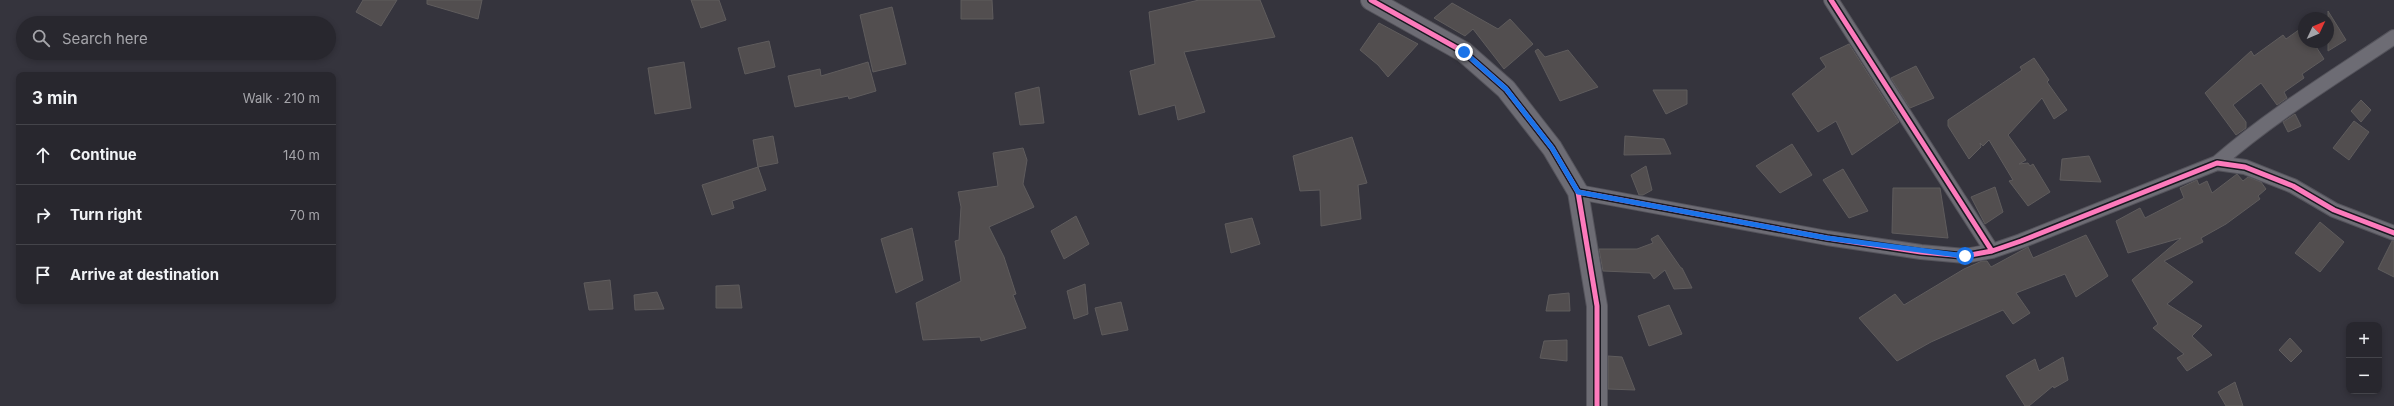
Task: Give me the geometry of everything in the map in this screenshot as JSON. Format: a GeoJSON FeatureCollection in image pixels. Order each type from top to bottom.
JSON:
{"type":"FeatureCollection","features":[{"type":"Feature","properties":{"kind":"street"},"geometry":{"type":"LineString","coordinates":[[1371,0],[1464,52],[1506,89],[1552,148],[1578,192],[1597,306],[1597,406]]}},
{"type":"Feature","properties":{"kind":"street"},"geometry":{"type":"LineString","coordinates":[[1831,0],[1992,251]]}},
{"type":"Feature","properties":{"kind":"street"},"geometry":{"type":"LineString","coordinates":[[1578,192],[1827,238],[1905,250],[1965,256],[1992,251],[2217,163],[2248,136],[2291,104],[2394,37]]}},
{"type":"Feature","properties":{"kind":"street"},"geometry":{"type":"LineString","coordinates":[[2217,163],[2245,167],[2293,186],[2334,210],[2394,233]]}},
{"type":"Feature","properties":{"kind":"building"},"geometry":{"type":"Polygon","coordinates":[[[363,0],[397,0],[381,26],[356,12],[363,0]]]}},
{"type":"Feature","properties":{"kind":"building"},"geometry":{"type":"Polygon","coordinates":[[[427,0],[482,0],[478,19],[427,4],[427,0]]]}},
{"type":"Feature","properties":{"kind":"building"},"geometry":{"type":"Polygon","coordinates":[[[691,0],[719,0],[726,20],[701,28],[691,0]]]}},
{"type":"Feature","properties":{"kind":"building"},"geometry":{"type":"Polygon","coordinates":[[[961,0],[992,0],[993,19],[961,19],[961,0]]]}},
{"type":"Feature","properties":{"kind":"building"},"geometry":{"type":"Polygon","coordinates":[[[1199,0],[1260,0],[1275,37],[1184,52],[1205,112],[1178,120],[1175,105],[1139,115],[1130,71],[1155,64],[1149,12],[1199,0]]]}},
{"type":"Feature","properties":{"kind":"building"},"geometry":{"type":"Polygon","coordinates":[[[1452,3],[1498,29],[1510,19],[1533,44],[1504,69],[1473,29],[1465,36],[1434,18],[1452,3]]]}},
{"type":"Feature","properties":{"kind":"building"},"geometry":{"type":"Polygon","coordinates":[[[892,7],[906,64],[873,72],[860,15],[892,7]]]}},
{"type":"Feature","properties":{"kind":"building"},"geometry":{"type":"Polygon","coordinates":[[[2334,21],[2346,40],[2334,47],[2334,21]]]}},
{"type":"Feature","properties":{"kind":"building"},"geometry":{"type":"Polygon","coordinates":[[[1379,23],[1418,44],[1388,77],[1378,65],[1360,50],[1379,23]]]}},
{"type":"Feature","properties":{"kind":"building"},"geometry":{"type":"Polygon","coordinates":[[[2298,31],[2298,48],[2317,48],[2324,59],[2302,74],[2304,78],[2284,92],[2287,98],[2277,105],[2261,83],[2233,105],[2246,122],[2246,128],[2236,135],[2205,93],[2251,51],[2254,56],[2283,35],[2286,39],[2298,31]]]}},
{"type":"Feature","properties":{"kind":"building"},"geometry":{"type":"Polygon","coordinates":[[[769,41],[775,67],[745,74],[738,48],[769,41]]]}},
{"type":"Feature","properties":{"kind":"building"},"geometry":{"type":"Polygon","coordinates":[[[1849,44],[1899,122],[1852,155],[1836,121],[1818,132],[1792,94],[1826,67],[1820,58],[1849,44]]]}},
{"type":"Feature","properties":{"kind":"building"},"geometry":{"type":"Polygon","coordinates":[[[1538,49],[1545,57],[1568,50],[1598,87],[1560,101],[1535,51],[1538,49]]]}},
{"type":"Feature","properties":{"kind":"building"},"geometry":{"type":"Polygon","coordinates":[[[2034,58],[2049,80],[2047,82],[2067,110],[2054,119],[2042,98],[2008,135],[2026,160],[2019,164],[2028,163],[2030,166],[2033,164],[2050,192],[2028,206],[2009,181],[2013,180],[1989,140],[1983,146],[1980,143],[1981,147],[1969,159],[1948,126],[1948,120],[2022,70],[2020,67],[2034,58]]]}},
{"type":"Feature","properties":{"kind":"building"},"geometry":{"type":"Polygon","coordinates":[[[684,62],[691,108],[655,114],[648,68],[684,62]]]}},
{"type":"Feature","properties":{"kind":"building"},"geometry":{"type":"Polygon","coordinates":[[[868,62],[876,91],[849,99],[848,96],[795,107],[788,76],[820,69],[821,76],[868,62]]]}},
{"type":"Feature","properties":{"kind":"building"},"geometry":{"type":"Polygon","coordinates":[[[1916,66],[1934,98],[1910,108],[1891,78],[1916,66]]]}},
{"type":"Feature","properties":{"kind":"building"},"geometry":{"type":"Polygon","coordinates":[[[1039,87],[1044,123],[1020,125],[1015,93],[1039,87]]]}},
{"type":"Feature","properties":{"kind":"building"},"geometry":{"type":"Polygon","coordinates":[[[1653,90],[1687,90],[1687,104],[1666,114],[1653,90]]]}},
{"type":"Feature","properties":{"kind":"building"},"geometry":{"type":"Polygon","coordinates":[[[2361,100],[2371,110],[2361,122],[2351,111],[2361,100]]]}},
{"type":"Feature","properties":{"kind":"building"},"geometry":{"type":"Polygon","coordinates":[[[2295,114],[2301,126],[2288,132],[2283,122],[2295,114]]]}},
{"type":"Feature","properties":{"kind":"building"},"geometry":{"type":"Polygon","coordinates":[[[2354,121],[2369,132],[2349,160],[2333,148],[2354,121]]]}},
{"type":"Feature","properties":{"kind":"building"},"geometry":{"type":"Polygon","coordinates":[[[773,136],[778,163],[758,167],[753,140],[773,136]]]}},
{"type":"Feature","properties":{"kind":"building"},"geometry":{"type":"Polygon","coordinates":[[[1625,136],[1664,139],[1671,154],[1624,155],[1625,136]]]}},
{"type":"Feature","properties":{"kind":"building"},"geometry":{"type":"Polygon","coordinates":[[[1352,137],[1367,183],[1358,185],[1361,219],[1321,226],[1320,190],[1300,191],[1293,156],[1352,137]]]}},
{"type":"Feature","properties":{"kind":"building"},"geometry":{"type":"Polygon","coordinates":[[[1792,144],[1812,175],[1780,193],[1756,166],[1792,144]]]}},
{"type":"Feature","properties":{"kind":"building"},"geometry":{"type":"Polygon","coordinates":[[[1023,148],[1027,160],[1023,184],[1034,207],[989,227],[1004,257],[1016,294],[1013,295],[1026,328],[981,341],[980,337],[923,340],[916,303],[961,281],[955,241],[959,240],[961,207],[958,192],[998,186],[993,153],[1023,148]]]}},
{"type":"Feature","properties":{"kind":"building"},"geometry":{"type":"Polygon","coordinates":[[[2089,156],[2101,182],[2060,180],[2062,159],[2089,156]]]}},
{"type":"Feature","properties":{"kind":"building"},"geometry":{"type":"Polygon","coordinates":[[[1646,166],[1652,190],[1643,195],[1639,195],[1631,175],[1646,166]]]}},
{"type":"Feature","properties":{"kind":"building"},"geometry":{"type":"Polygon","coordinates":[[[758,167],[766,190],[732,201],[734,208],[712,215],[702,185],[758,167]]]}},
{"type":"Feature","properties":{"kind":"building"},"geometry":{"type":"Polygon","coordinates":[[[1843,169],[1868,211],[1849,218],[1823,180],[1843,169]]]}},
{"type":"Feature","properties":{"kind":"building"},"geometry":{"type":"Polygon","coordinates":[[[2237,174],[2243,181],[2248,177],[2261,182],[2266,189],[2258,196],[2260,199],[2226,224],[2201,238],[2203,242],[2164,261],[2193,282],[2167,304],[2202,326],[2192,336],[2212,355],[2187,371],[2177,358],[2184,354],[2153,328],[2158,324],[2132,280],[2181,238],[2128,253],[2116,221],[2140,208],[2145,218],[2184,198],[2180,188],[2197,180],[2199,185],[2207,181],[2212,193],[2237,174]]]}},
{"type":"Feature","properties":{"kind":"building"},"geometry":{"type":"Polygon","coordinates":[[[1995,187],[2003,212],[1985,224],[1971,197],[1995,187]]]}},
{"type":"Feature","properties":{"kind":"building"},"geometry":{"type":"Polygon","coordinates":[[[1893,188],[1940,188],[1948,238],[1892,233],[1893,188]]]}},
{"type":"Feature","properties":{"kind":"building"},"geometry":{"type":"Polygon","coordinates":[[[1076,216],[1089,244],[1064,259],[1051,231],[1076,216]]]}},
{"type":"Feature","properties":{"kind":"building"},"geometry":{"type":"Polygon","coordinates":[[[1252,218],[1260,244],[1231,253],[1225,224],[1252,218]]]}},
{"type":"Feature","properties":{"kind":"building"},"geometry":{"type":"Polygon","coordinates":[[[2320,222],[2344,242],[2320,272],[2295,253],[2320,222]]]}},
{"type":"Feature","properties":{"kind":"building"},"geometry":{"type":"Polygon","coordinates":[[[912,228],[923,280],[896,293],[881,239],[912,228]]]}},
{"type":"Feature","properties":{"kind":"building"},"geometry":{"type":"Polygon","coordinates":[[[1658,235],[1682,268],[1692,288],[1674,289],[1665,270],[1654,279],[1650,273],[1603,271],[1599,249],[1637,249],[1653,243],[1651,239],[1658,235]]]}},
{"type":"Feature","properties":{"kind":"building"},"geometry":{"type":"Polygon","coordinates":[[[2086,235],[2108,276],[2076,297],[2065,274],[2016,293],[2030,313],[2013,324],[2003,310],[1931,342],[1897,361],[1859,318],[1895,294],[1904,305],[1964,269],[1982,261],[1987,261],[1991,267],[2028,247],[2033,258],[2086,235]]]}},
{"type":"Feature","properties":{"kind":"building"},"geometry":{"type":"Polygon","coordinates":[[[2392,241],[2394,241],[2394,277],[2378,269],[2392,241]]]}},
{"type":"Feature","properties":{"kind":"building"},"geometry":{"type":"Polygon","coordinates":[[[610,280],[613,309],[589,310],[584,283],[610,280]]]}},
{"type":"Feature","properties":{"kind":"building"},"geometry":{"type":"Polygon","coordinates":[[[1085,284],[1088,314],[1074,319],[1067,291],[1085,284]]]}},
{"type":"Feature","properties":{"kind":"building"},"geometry":{"type":"Polygon","coordinates":[[[739,285],[742,308],[716,308],[716,286],[739,285]]]}},
{"type":"Feature","properties":{"kind":"building"},"geometry":{"type":"Polygon","coordinates":[[[657,292],[664,309],[635,310],[634,295],[657,292]]]}},
{"type":"Feature","properties":{"kind":"building"},"geometry":{"type":"Polygon","coordinates":[[[1569,293],[1570,311],[1546,311],[1549,295],[1569,293]]]}},
{"type":"Feature","properties":{"kind":"building"},"geometry":{"type":"Polygon","coordinates":[[[1121,302],[1128,330],[1102,335],[1095,308],[1121,302]]]}},
{"type":"Feature","properties":{"kind":"building"},"geometry":{"type":"Polygon","coordinates":[[[1669,305],[1682,334],[1649,346],[1638,316],[1669,305]]]}},
{"type":"Feature","properties":{"kind":"building"},"geometry":{"type":"Polygon","coordinates":[[[2290,338],[2302,351],[2291,362],[2279,350],[2290,338]]]}},
{"type":"Feature","properties":{"kind":"building"},"geometry":{"type":"Polygon","coordinates":[[[1567,340],[1567,361],[1540,358],[1544,341],[1567,340]]]}},
{"type":"Feature","properties":{"kind":"building"},"geometry":{"type":"Polygon","coordinates":[[[1608,356],[1622,357],[1635,390],[1608,389],[1608,356]]]}},
{"type":"Feature","properties":{"kind":"building"},"geometry":{"type":"Polygon","coordinates":[[[2063,357],[2068,380],[2054,388],[2053,386],[2029,406],[2025,406],[2006,376],[2035,359],[2039,371],[2063,357]]]}},
{"type":"Feature","properties":{"kind":"building"},"geometry":{"type":"Polygon","coordinates":[[[2235,382],[2243,406],[2226,406],[2218,392],[2235,382]]]}},
{"type":"Feature","properties":{"kind":"cycle path"},"geometry":{"type":"LineString","coordinates":[[1371,0],[1464,52],[1506,89],[1552,148],[1578,192],[1597,306],[1597,406]]}},
{"type":"Feature","properties":{"kind":"cycle path"},"geometry":{"type":"LineString","coordinates":[[1831,0],[1992,251]]}},
{"type":"Feature","properties":{"kind":"cycle path"},"geometry":{"type":"LineString","coordinates":[[1578,192],[1827,238],[1921,252],[1965,256],[1992,251],[2021,241],[2217,163],[2245,167],[2293,186],[2334,210],[2394,233]]}},
{"type":"Feature","properties":{"kind":"route"},"geometry":{"type":"LineString","coordinates":[[1464,52],[1506,89],[1552,148],[1578,192],[1827,238],[1921,252],[1965,256]]}}]}
